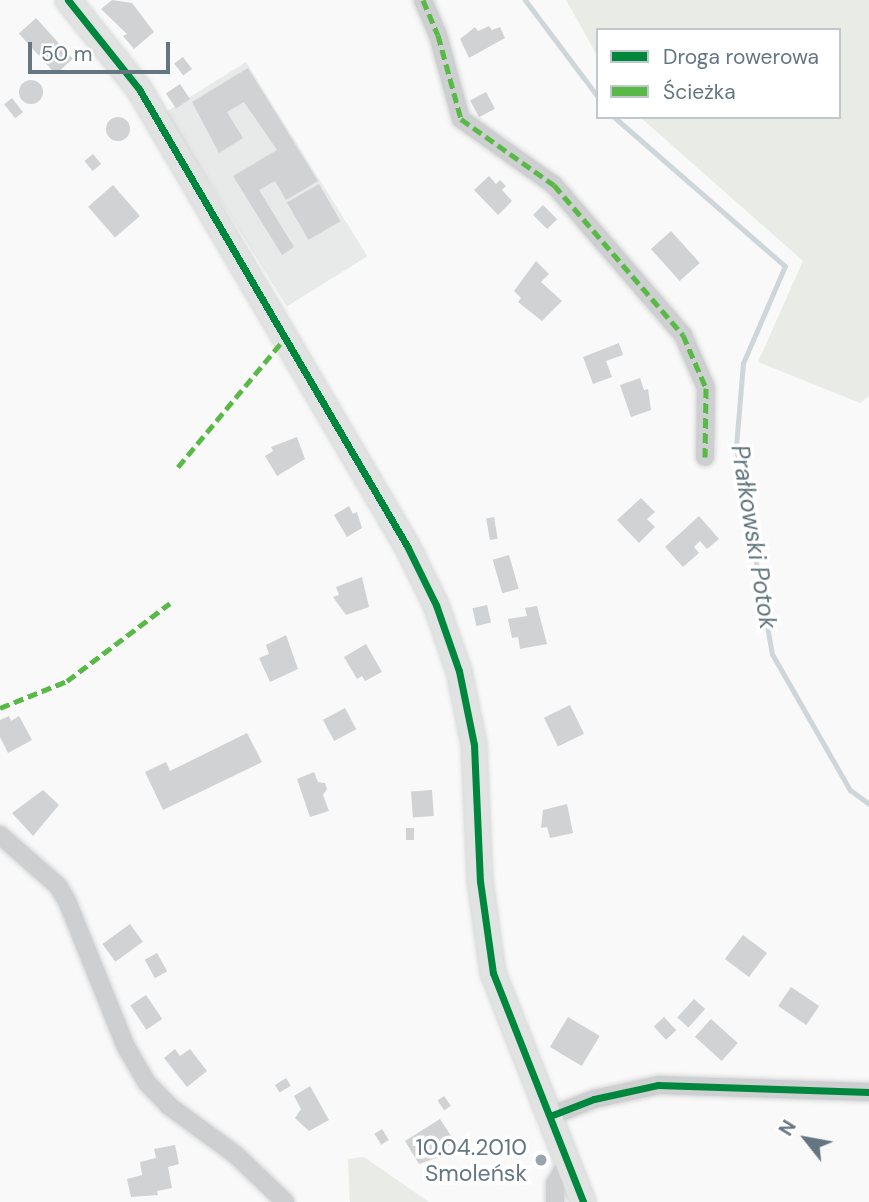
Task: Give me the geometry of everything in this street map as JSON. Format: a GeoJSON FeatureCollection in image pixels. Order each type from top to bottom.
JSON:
{"type":"FeatureCollection","features":[{"type":"Feature","properties":{"kind":"street"},"geometry":{"type":"LineString","coordinates":[[68,0],[139,89],[407,546],[436,605],[470,721],[480,881],[493,973],[583,1202]]}},
{"type":"Feature","properties":{"kind":"street"},"geometry":{"type":"LineString","coordinates":[[423,0],[439,35],[461,119],[554,185],[684,335],[706,388],[705,457]]}},
{"type":"Feature","properties":{"kind":"street"},"geometry":{"type":"LineString","coordinates":[[0,835],[58,886],[67,901],[126,1047],[147,1083],[169,1106],[236,1155],[285,1202]]}},
{"type":"Feature","properties":{"kind":"street"},"geometry":{"type":"LineString","coordinates":[[550,1116],[594,1099],[658,1085],[869,1092]]}},
{"type":"Feature","properties":{"kind":"street"},"geometry":{"type":"LineString","coordinates":[[555,1202],[555,1184],[567,1162]]}},
{"type":"Feature","properties":{"kind":"shaded area"},"geometry":{"type":"Polygon","coordinates":[[[566,0],[869,0],[869,396],[860,403],[758,362],[803,261],[642,119],[841,119],[841,28],[596,28],[596,53],[566,0]]]}},
{"type":"Feature","properties":{"kind":"shaded area"},"geometry":{"type":"Polygon","coordinates":[[[246,62],[367,256],[287,307],[165,112],[246,62]]]}},
{"type":"Feature","properties":{"kind":"shaded area"},"geometry":{"type":"Polygon","coordinates":[[[364,1157],[429,1202],[350,1202],[348,1159],[364,1157]]]}},
{"type":"Feature","properties":{"kind":"building"},"geometry":{"type":"Polygon","coordinates":[[[112,0],[132,3],[154,32],[134,49],[123,36],[127,34],[101,9],[112,0]]]}},
{"type":"Feature","properties":{"kind":"building"},"geometry":{"type":"Polygon","coordinates":[[[36,18],[73,59],[56,74],[19,33],[36,18]]]}},
{"type":"Feature","properties":{"kind":"building"},"geometry":{"type":"Polygon","coordinates":[[[489,26],[492,30],[500,27],[505,38],[469,58],[460,39],[475,27],[478,31],[489,26]]]}},
{"type":"Feature","properties":{"kind":"building"},"geometry":{"type":"Polygon","coordinates":[[[183,57],[192,69],[183,76],[174,64],[183,57]]]}},
{"type":"Feature","properties":{"kind":"building"},"geometry":{"type":"Polygon","coordinates":[[[248,68],[318,181],[286,200],[275,181],[259,190],[294,247],[282,255],[233,176],[277,150],[244,102],[227,112],[243,138],[219,153],[192,102],[248,68]]]}},
{"type":"Feature","properties":{"kind":"building"},"geometry":{"type":"Polygon","coordinates":[[[26,80],[36,80],[43,87],[43,97],[36,104],[26,104],[19,97],[19,87],[26,80]]]}},
{"type":"Feature","properties":{"kind":"building"},"geometry":{"type":"Polygon","coordinates":[[[180,84],[190,99],[176,108],[166,94],[180,84]]]}},
{"type":"Feature","properties":{"kind":"building"},"geometry":{"type":"Polygon","coordinates":[[[486,92],[495,109],[479,117],[470,100],[486,92]]]}},
{"type":"Feature","properties":{"kind":"building"},"geometry":{"type":"Polygon","coordinates":[[[12,98],[23,112],[15,118],[4,104],[12,98]]]}},
{"type":"Feature","properties":{"kind":"building"},"geometry":{"type":"Polygon","coordinates":[[[118,117],[127,120],[130,129],[127,138],[118,141],[109,138],[106,129],[109,120],[118,117]]]}},
{"type":"Feature","properties":{"kind":"building"},"geometry":{"type":"Polygon","coordinates":[[[93,154],[101,164],[93,171],[84,161],[93,154]]]}},
{"type":"Feature","properties":{"kind":"building"},"geometry":{"type":"Polygon","coordinates":[[[489,176],[496,184],[500,180],[506,186],[502,190],[512,201],[498,215],[474,190],[489,176]]]}},
{"type":"Feature","properties":{"kind":"building"},"geometry":{"type":"Polygon","coordinates":[[[319,184],[340,221],[308,240],[287,202],[319,184]]]}},
{"type":"Feature","properties":{"kind":"building"},"geometry":{"type":"Polygon","coordinates":[[[113,185],[140,216],[115,238],[88,207],[113,185]]]}},
{"type":"Feature","properties":{"kind":"building"},"geometry":{"type":"Polygon","coordinates":[[[543,205],[557,219],[547,229],[533,215],[543,205]]]}},
{"type":"Feature","properties":{"kind":"building"},"geometry":{"type":"Polygon","coordinates":[[[671,231],[700,263],[680,281],[651,249],[671,231]]]}},
{"type":"Feature","properties":{"kind":"building"},"geometry":{"type":"Polygon","coordinates":[[[536,261],[549,274],[541,282],[562,301],[542,321],[518,302],[521,298],[514,291],[536,261]]]}},
{"type":"Feature","properties":{"kind":"building"},"geometry":{"type":"Polygon","coordinates":[[[619,343],[623,355],[606,361],[612,377],[593,384],[583,357],[619,343]]]}},
{"type":"Feature","properties":{"kind":"building"},"geometry":{"type":"Polygon","coordinates":[[[640,378],[644,390],[648,389],[651,410],[631,417],[620,385],[640,378]]]}},
{"type":"Feature","properties":{"kind":"building"},"geometry":{"type":"Polygon","coordinates":[[[297,437],[305,459],[277,476],[265,456],[273,451],[271,447],[297,437]]]}},
{"type":"Feature","properties":{"kind":"building"},"geometry":{"type":"Polygon","coordinates":[[[641,498],[655,512],[647,519],[655,527],[639,543],[617,520],[641,498]]]}},
{"type":"Feature","properties":{"kind":"building"},"geometry":{"type":"Polygon","coordinates":[[[349,506],[353,514],[357,512],[362,528],[347,537],[334,515],[349,506]]]}},
{"type":"Feature","properties":{"kind":"building"},"geometry":{"type":"Polygon","coordinates":[[[699,516],[719,539],[707,549],[700,541],[694,547],[699,553],[683,567],[665,547],[699,516]]]}},
{"type":"Feature","properties":{"kind":"building"},"geometry":{"type":"Polygon","coordinates":[[[494,517],[498,539],[490,540],[486,518],[494,517]]]}},
{"type":"Feature","properties":{"kind":"building"},"geometry":{"type":"Polygon","coordinates":[[[509,555],[519,589],[502,593],[493,560],[509,555]]]}},
{"type":"Feature","properties":{"kind":"building"},"geometry":{"type":"Polygon","coordinates":[[[362,577],[369,607],[346,615],[333,597],[339,595],[336,587],[362,577]]]}},
{"type":"Feature","properties":{"kind":"building"},"geometry":{"type":"Polygon","coordinates":[[[487,605],[491,623],[476,626],[472,608],[487,605]]]}},
{"type":"Feature","properties":{"kind":"building"},"geometry":{"type":"Polygon","coordinates":[[[537,606],[547,644],[520,649],[518,637],[512,638],[508,619],[527,616],[525,608],[537,606]]]}},
{"type":"Feature","properties":{"kind":"building"},"geometry":{"type":"Polygon","coordinates":[[[286,635],[298,669],[270,682],[259,658],[269,654],[266,645],[286,635]]]}},
{"type":"Feature","properties":{"kind":"building"},"geometry":{"type":"Polygon","coordinates":[[[366,644],[382,672],[365,681],[362,676],[357,679],[344,657],[366,644]]]}},
{"type":"Feature","properties":{"kind":"building"},"geometry":{"type":"Polygon","coordinates":[[[570,705],[584,734],[558,746],[544,718],[570,705]]]}},
{"type":"Feature","properties":{"kind":"building"},"geometry":{"type":"Polygon","coordinates":[[[345,708],[356,729],[334,741],[323,720],[345,708]]]}},
{"type":"Feature","properties":{"kind":"building"},"geometry":{"type":"Polygon","coordinates":[[[9,716],[11,721],[19,716],[32,740],[8,753],[0,737],[0,720],[9,716]]]}},
{"type":"Feature","properties":{"kind":"building"},"geometry":{"type":"Polygon","coordinates":[[[247,733],[262,762],[163,810],[145,772],[166,762],[170,771],[247,733]]]}},
{"type":"Feature","properties":{"kind":"building"},"geometry":{"type":"Polygon","coordinates":[[[314,772],[318,782],[325,783],[327,789],[323,795],[329,811],[310,817],[297,779],[314,772]]]}},
{"type":"Feature","properties":{"kind":"building"},"geometry":{"type":"Polygon","coordinates":[[[43,790],[59,805],[33,836],[12,813],[43,790]]]}},
{"type":"Feature","properties":{"kind":"building"},"geometry":{"type":"Polygon","coordinates":[[[432,790],[434,816],[413,817],[411,791],[432,790]]]}},
{"type":"Feature","properties":{"kind":"building"},"geometry":{"type":"Polygon","coordinates":[[[567,804],[573,833],[550,838],[547,827],[541,828],[543,810],[567,804]]]}},
{"type":"Feature","properties":{"kind":"building"},"geometry":{"type":"Polygon","coordinates":[[[406,828],[414,828],[414,840],[406,840],[406,828]]]}},
{"type":"Feature","properties":{"kind":"building"},"geometry":{"type":"Polygon","coordinates":[[[130,924],[143,942],[115,962],[102,944],[130,924]]]}},
{"type":"Feature","properties":{"kind":"building"},"geometry":{"type":"Polygon","coordinates":[[[743,935],[767,953],[749,977],[725,959],[743,935]]]}},
{"type":"Feature","properties":{"kind":"building"},"geometry":{"type":"Polygon","coordinates":[[[157,953],[167,971],[155,978],[145,960],[157,953]]]}},
{"type":"Feature","properties":{"kind":"building"},"geometry":{"type":"Polygon","coordinates":[[[791,987],[819,1006],[806,1025],[778,1006],[791,987]]]}},
{"type":"Feature","properties":{"kind":"building"},"geometry":{"type":"Polygon","coordinates":[[[146,995],[162,1019],[146,1030],[130,1006],[146,995]]]}},
{"type":"Feature","properties":{"kind":"building"},"geometry":{"type":"Polygon","coordinates":[[[694,999],[705,1009],[688,1028],[677,1018],[694,999]]]}},
{"type":"Feature","properties":{"kind":"building"},"geometry":{"type":"Polygon","coordinates":[[[568,1017],[600,1036],[582,1066],[550,1047],[568,1017]]]}},
{"type":"Feature","properties":{"kind":"building"},"geometry":{"type":"Polygon","coordinates":[[[664,1017],[676,1030],[666,1040],[654,1027],[664,1017]]]}},
{"type":"Feature","properties":{"kind":"building"},"geometry":{"type":"Polygon","coordinates":[[[711,1019],[738,1043],[722,1061],[695,1037],[711,1019]]]}},
{"type":"Feature","properties":{"kind":"building"},"geometry":{"type":"Polygon","coordinates":[[[175,1049],[180,1056],[190,1049],[207,1071],[187,1087],[164,1058],[175,1049]]]}},
{"type":"Feature","properties":{"kind":"building"},"geometry":{"type":"Polygon","coordinates":[[[286,1078],[291,1086],[280,1093],[275,1085],[286,1078]]]}},
{"type":"Feature","properties":{"kind":"building"},"geometry":{"type":"Polygon","coordinates":[[[310,1086],[329,1120],[309,1131],[295,1118],[301,1109],[294,1096],[310,1086]]]}},
{"type":"Feature","properties":{"kind":"building"},"geometry":{"type":"Polygon","coordinates":[[[444,1096],[451,1106],[444,1110],[437,1101],[444,1096]]]}},
{"type":"Feature","properties":{"kind":"building"},"geometry":{"type":"Polygon","coordinates":[[[440,1119],[455,1142],[437,1153],[439,1157],[419,1164],[405,1141],[440,1119]]]}},
{"type":"Feature","properties":{"kind":"building"},"geometry":{"type":"Polygon","coordinates":[[[382,1129],[389,1140],[381,1145],[374,1134],[382,1129]]]}},
{"type":"Feature","properties":{"kind":"building"},"geometry":{"type":"Polygon","coordinates":[[[175,1145],[179,1164],[168,1167],[172,1188],[157,1191],[158,1195],[131,1197],[127,1179],[142,1175],[140,1162],[156,1158],[154,1149],[175,1145]]]}},
{"type":"Feature","properties":{"kind":"waterway","name":"Prałkowski Potok"},"geometry":{"type":"LineString","coordinates":[[525,0],[596,94]]}},
{"type":"Feature","properties":{"kind":"waterway","name":"Prałkowski Potok"},"geometry":{"type":"LineString","coordinates":[[616,119],[785,266],[743,363],[736,446],[772,654],[850,790],[869,804]]}},
{"type":"Feature","properties":{"kind":"marked path"},"geometry":{"type":"LineString","coordinates":[[423,0],[438,35],[461,119],[554,185],[683,335],[706,388],[705,457]]}},
{"type":"Feature","properties":{"kind":"marked path"},"geometry":{"type":"LineString","coordinates":[[178,467],[285,338]]}},
{"type":"Feature","properties":{"kind":"marked path"},"geometry":{"type":"LineString","coordinates":[[0,708],[67,681],[170,603]]}},
{"type":"Feature","properties":{"kind":"cycle path"},"geometry":{"type":"LineString","coordinates":[[68,0],[139,89],[407,546],[436,605],[459,671],[474,745],[480,881],[493,973],[583,1202]]}},
{"type":"Feature","properties":{"kind":"cycle path"},"geometry":{"type":"LineString","coordinates":[[550,1116],[594,1099],[658,1085],[869,1092]]}},
{"type":"Feature","properties":{"kind":"place","name":"10.04.2010 Smoleńsk"},"geometry":{"type":"Point","coordinates":[541,1160]}}]}
